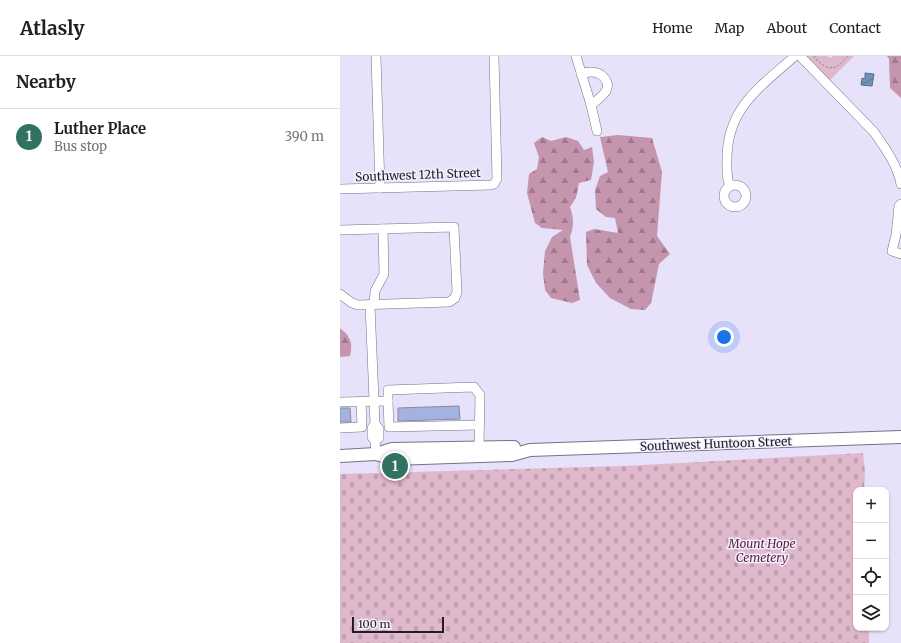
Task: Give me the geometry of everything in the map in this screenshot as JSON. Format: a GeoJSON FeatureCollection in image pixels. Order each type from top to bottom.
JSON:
{"type":"FeatureCollection","features":[{"type":"Feature","properties":{"kind":"main road","name":"Southwest Huntoon Street"},"geometry":{"type":"LineString","coordinates":[[340,456],[376,454],[392,449],[515,447],[530,450],[901,437]]}},
{"type":"Feature","properties":{"kind":"main road","name":"Southwest Huntoon Street"},"geometry":{"type":"LineString","coordinates":[[376,454],[393,459],[512,455],[530,450]]}},
{"type":"Feature","properties":{"kind":"street"},"geometry":{"type":"LineString","coordinates":[[376,56],[380,188]]}},
{"type":"Feature","properties":{"kind":"street","name":"Southwest 12th Street"},"geometry":{"type":"LineString","coordinates":[[340,189],[491,185],[496,182],[494,56]]}},
{"type":"Feature","properties":{"kind":"street"},"geometry":{"type":"LineString","coordinates":[[576,56],[591,105],[597,131]]}},
{"type":"Feature","properties":{"kind":"street"},"geometry":{"type":"LineString","coordinates":[[730,186],[727,175],[728,142],[733,123],[738,112],[755,92],[795,56]]}},
{"type":"Feature","properties":{"kind":"street"},"geometry":{"type":"LineString","coordinates":[[800,56],[874,132],[897,170],[901,184]]}},
{"type":"Feature","properties":{"kind":"street"},"geometry":{"type":"LineString","coordinates":[[581,74],[594,72],[604,77],[608,84],[606,91],[591,105]]}},
{"type":"Feature","properties":{"kind":"street"},"geometry":{"type":"LineString","coordinates":[[896,253],[896,235],[899,206],[901,204]]}},
{"type":"Feature","properties":{"kind":"street"},"geometry":{"type":"LineString","coordinates":[[340,230],[454,227],[456,294],[455,298],[449,302],[372,304],[356,304],[340,294]]}},
{"type":"Feature","properties":{"kind":"street"},"geometry":{"type":"LineString","coordinates":[[376,454],[375,441],[379,438],[379,429],[376,424],[374,401],[372,304],[375,290],[384,274],[383,229]]}},
{"type":"Feature","properties":{"kind":"street"},"geometry":{"type":"LineString","coordinates":[[479,447],[480,425],[480,395],[474,387],[388,390],[389,427],[480,425]]}},
{"type":"Feature","properties":{"kind":"street"},"geometry":{"type":"LineString","coordinates":[[340,428],[362,427],[361,401]]}},
{"type":"Feature","properties":{"kind":"street"},"geometry":{"type":"LineString","coordinates":[[340,402],[388,401]]}},
{"type":"Feature","properties":{"kind":"path"},"geometry":{"type":"LineString","coordinates":[[814,56],[825,66],[831,68],[837,67],[848,56]]}},
{"type":"Feature","properties":{"kind":"green space"},"geometry":{"type":"Polygon","coordinates":[[[807,56],[827,56],[831,58],[833,56],[854,56],[830,80],[807,56]]]}},
{"type":"Feature","properties":{"kind":"green space"},"geometry":{"type":"Polygon","coordinates":[[[887,56],[901,56],[901,98],[890,88],[889,59],[887,56]]]}},
{"type":"Feature","properties":{"kind":"green space"},"geometry":{"type":"Polygon","coordinates":[[[618,135],[652,138],[662,172],[657,236],[670,254],[659,264],[651,303],[645,310],[631,309],[610,298],[596,283],[587,265],[586,232],[594,229],[618,233],[615,218],[606,217],[596,209],[595,190],[600,176],[608,172],[600,137],[618,135]]]}},
{"type":"Feature","properties":{"kind":"green space"},"geometry":{"type":"Polygon","coordinates":[[[542,137],[551,141],[566,137],[578,141],[584,150],[592,147],[594,162],[591,180],[579,183],[576,198],[570,207],[573,222],[570,237],[580,300],[572,303],[551,298],[545,290],[543,273],[545,251],[552,237],[563,230],[542,228],[535,223],[527,193],[529,174],[537,169],[539,157],[534,143],[542,137]]]}},
{"type":"Feature","properties":{"kind":"green space"},"geometry":{"type":"Polygon","coordinates":[[[340,328],[349,337],[351,344],[350,356],[340,357],[340,328]]]}},
{"type":"Feature","properties":{"kind":"green space","name":"Mount Hope Cemetery"},"geometry":{"type":"Polygon","coordinates":[[[863,453],[865,472],[864,487],[853,487],[853,631],[869,631],[869,643],[340,643],[340,474],[624,466],[863,453]]]}},
{"type":"Feature","properties":{"kind":"water"},"geometry":{"type":"Polygon","coordinates":[[[865,73],[874,74],[872,86],[861,85],[862,78],[865,79],[865,73]]]}},
{"type":"Feature","properties":{"kind":"building"},"geometry":{"type":"Polygon","coordinates":[[[459,406],[460,419],[398,421],[398,408],[459,406]]]}},
{"type":"Feature","properties":{"kind":"building"},"geometry":{"type":"Polygon","coordinates":[[[340,408],[350,408],[351,422],[340,422],[340,408]]]}},
{"type":"Feature","properties":{"kind":"place","name":"Luther Place"},"geometry":{"type":"Point","coordinates":[395,466]}}]}
